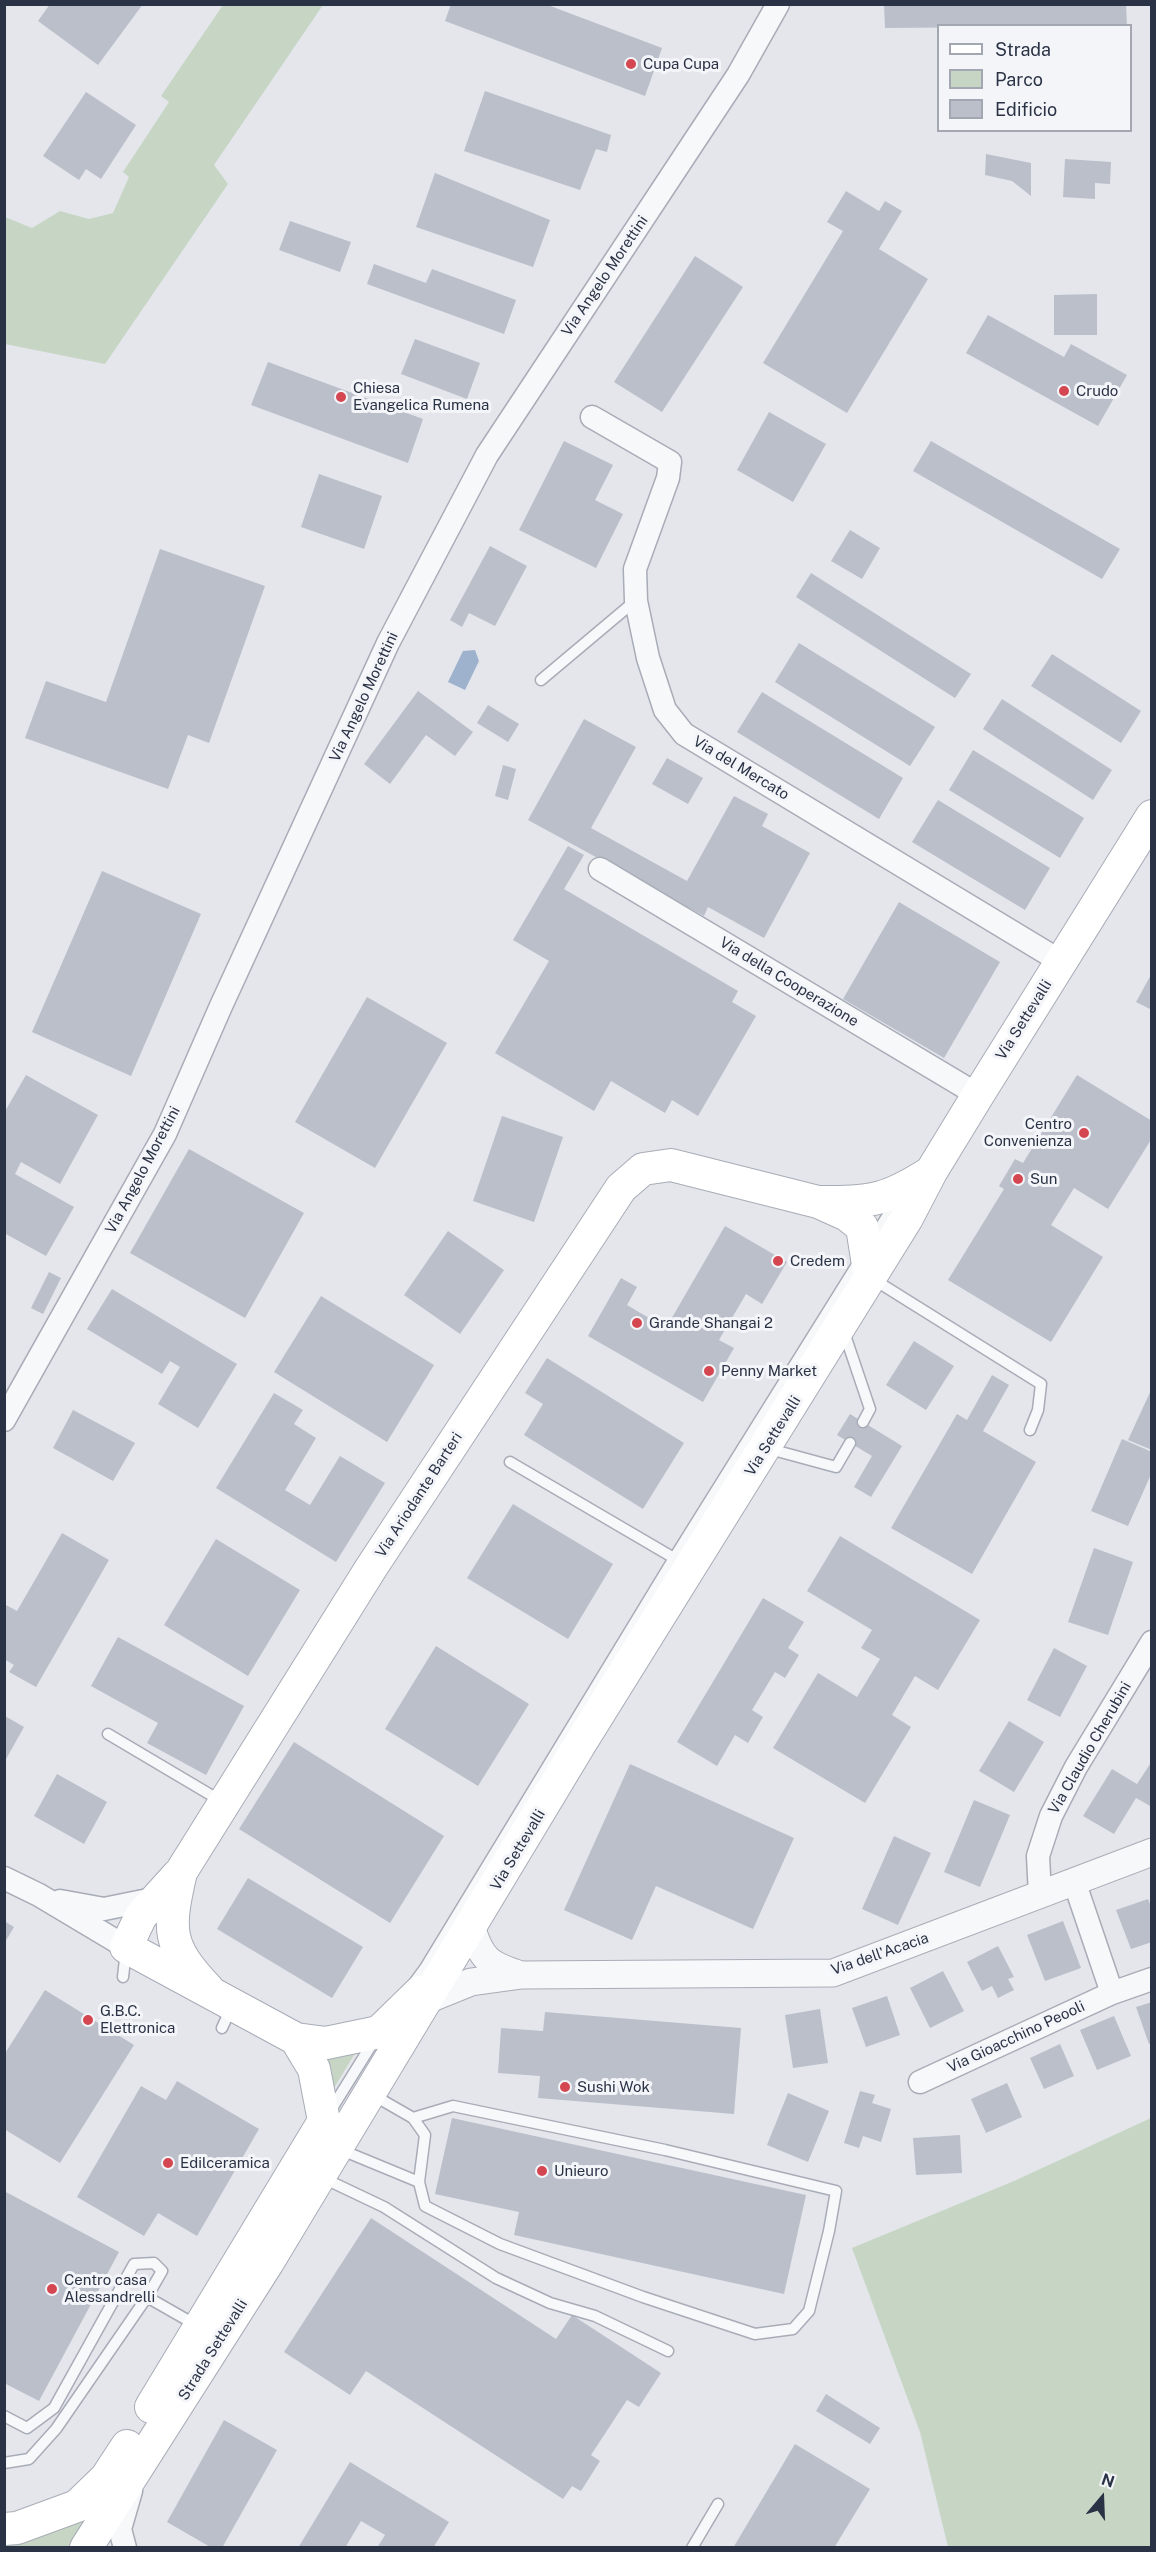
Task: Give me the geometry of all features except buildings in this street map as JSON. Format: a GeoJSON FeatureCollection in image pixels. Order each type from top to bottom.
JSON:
{"type":"FeatureCollection","features":[{"type":"Feature","properties":{"kind":"main road","name":"Via Settevalli"},"geometry":{"type":"LineString","coordinates":[[337,2149],[429,1998],[459,1963],[472,1929],[580,1744],[842,1324],[868,1263],[907,1218],[931,1172],[1143,828],[1152,794]]}},
{"type":"Feature","properties":{"kind":"main road","name":"Via Ariodante Barteri"},"geometry":{"type":"LineString","coordinates":[[221,2007],[185,1965],[173,1936],[171,1914],[181,1872],[371,1568],[621,1188],[643,1169],[671,1165],[818,1202]]}},
{"type":"Feature","properties":{"kind":"main road"},"geometry":{"type":"LineString","coordinates":[[818,1202],[857,1203],[878,1200],[905,1189],[931,1172]]}},
{"type":"Feature","properties":{"kind":"main road"},"geometry":{"type":"LineString","coordinates":[[818,1202],[847,1215],[862,1227],[868,1263]]}},
{"type":"Feature","properties":{"kind":"main road"},"geometry":{"type":"LineString","coordinates":[[181,1872],[141,1916],[125,1962],[296,2039],[326,2043],[379,2032],[459,1963]]}},
{"type":"Feature","properties":{"kind":"main road"},"geometry":{"type":"LineString","coordinates":[[296,2039],[314,2069],[324,2121]]}},
{"type":"Feature","properties":{"kind":"main road","name":"Strada Settevalli"},"geometry":{"type":"LineString","coordinates":[[4,2529],[17,2528],[77,2506],[106,2478],[324,2121]]}},
{"type":"Feature","properties":{"kind":"main road","name":"Strada Settevalli"},"geometry":{"type":"LineString","coordinates":[[86,2547],[337,2149]]}},
{"type":"Feature","properties":{"kind":"street","name":"Via Angelo Morettini"},"geometry":{"type":"LineString","coordinates":[[4,1420],[165,1134],[221,1006],[388,643],[487,455],[738,75],[778,4]]}},
{"type":"Feature","properties":{"kind":"street","name":"Via del Mercato"},"geometry":{"type":"LineString","coordinates":[[592,417],[670,462],[668,478],[634,569],[636,601],[648,658],[665,710],[684,734],[1060,962]]}},
{"type":"Feature","properties":{"kind":"street","name":"Via della Cooperazione"},"geometry":{"type":"LineString","coordinates":[[600,869],[978,1095]]}},
{"type":"Feature","properties":{"kind":"street","name":"Via Claudio Cherubini"},"geometry":{"type":"LineString","coordinates":[[1040,1894],[1038,1856],[1051,1816],[1076,1767],[1152,1642]]}},
{"type":"Feature","properties":{"kind":"street","name":"Via dell'Acacia"},"geometry":{"type":"LineString","coordinates":[[459,1963],[522,1975],[833,1973],[1152,1852]]}},
{"type":"Feature","properties":{"kind":"street"},"geometry":{"type":"LineString","coordinates":[[4,1878],[39,1895],[125,1962]]}},
{"type":"Feature","properties":{"kind":"street"},"geometry":{"type":"LineString","coordinates":[[1074,1881],[1112,1993]]}},
{"type":"Feature","properties":{"kind":"street"},"geometry":{"type":"LineString","coordinates":[[39,1895],[105,1909],[158,1898]]}},
{"type":"Feature","properties":{"kind":"street","name":"Via Gioacchino Peooli"},"geometry":{"type":"LineString","coordinates":[[920,2082],[1112,1993],[1152,1979]]}},
{"type":"Feature","properties":{"kind":"street"},"geometry":{"type":"LineString","coordinates":[[125,2547],[120,2529],[141,2463]]}},
{"type":"Feature","properties":{"kind":"lane"},"geometry":{"type":"LineString","coordinates":[[542,680],[636,601]]}},
{"type":"Feature","properties":{"kind":"lane","name":"Via Settevalli"},"geometry":{"type":"LineString","coordinates":[[459,1963],[674,1558],[868,1263],[905,1189]]}},
{"type":"Feature","properties":{"kind":"lane"},"geometry":{"type":"LineString","coordinates":[[868,1263],[1041,1384],[1038,1410],[1030,1430]]}},
{"type":"Feature","properties":{"kind":"lane"},"geometry":{"type":"LineString","coordinates":[[842,1324],[870,1409],[863,1422]]}},
{"type":"Feature","properties":{"kind":"lane"},"geometry":{"type":"LineString","coordinates":[[766,1448],[836,1467],[850,1443]]}},
{"type":"Feature","properties":{"kind":"lane"},"geometry":{"type":"LineString","coordinates":[[510,1462],[674,1558]]}},
{"type":"Feature","properties":{"kind":"lane"},"geometry":{"type":"LineString","coordinates":[[108,1734],[224,1803]]}},
{"type":"Feature","properties":{"kind":"lane"},"geometry":{"type":"LineString","coordinates":[[324,2121],[379,2032]]}},
{"type":"Feature","properties":{"kind":"lane"},"geometry":{"type":"LineString","coordinates":[[371,2094],[413,2118],[424,2134],[419,2182],[425,2206],[500,2244],[643,2297],[755,2334],[793,2329],[809,2311],[829,2231],[836,2191],[664,2150],[453,2106],[413,2118]]}},
{"type":"Feature","properties":{"kind":"lane"},"geometry":{"type":"LineString","coordinates":[[337,2149],[419,2182]]}},
{"type":"Feature","properties":{"kind":"lane"},"geometry":{"type":"LineString","coordinates":[[320,2177],[384,2207],[496,2278],[550,2303],[595,2316],[668,2351]]}},
{"type":"Feature","properties":{"kind":"lane"},"geometry":{"type":"LineString","coordinates":[[4,2416],[27,2428],[54,2408],[134,2264],[154,2263],[162,2271],[147,2297],[56,2429],[29,2459],[4,2463]]}},
{"type":"Feature","properties":{"kind":"lane"},"geometry":{"type":"LineString","coordinates":[[147,2297],[200,2327]]}},
{"type":"Feature","properties":{"kind":"lane"},"geometry":{"type":"LineString","coordinates":[[692,2547],[718,2504]]}},
{"type":"Feature","properties":{"kind":"green space"},"geometry":{"type":"Polygon","coordinates":[[[223,5],[323,5],[214,165],[228,184],[105,364],[5,344],[5,217],[32,228],[60,211],[89,219],[113,213],[129,177],[123,172],[169,102],[161,96],[223,5]]]}},
{"type":"Feature","properties":{"kind":"green space"},"geometry":{"type":"Polygon","coordinates":[[[359,2047],[334,2088],[329,2068],[319,2051],[359,2047]]]}},
{"type":"Feature","properties":{"kind":"green space"},"geometry":{"type":"Polygon","coordinates":[[[1151,2118],[1151,2547],[948,2547],[920,2432],[852,2248],[1014,2181],[1151,2118]]]}},
{"type":"Feature","properties":{"kind":"green space"},"geometry":{"type":"Polygon","coordinates":[[[102,2500],[74,2547],[5,2548],[5,2540],[102,2500]]]}},
{"type":"Feature","properties":{"kind":"water"},"geometry":{"type":"Polygon","coordinates":[[[475,650],[479,661],[465,690],[448,682],[463,651],[475,650]]]}},
{"type":"Feature","properties":{"kind":"place","name":"Cupa Cupa"},"geometry":{"type":"Point","coordinates":[631,64]}},
{"type":"Feature","properties":{"kind":"place","name":"Crudo"},"geometry":{"type":"Point","coordinates":[1064,391]}},
{"type":"Feature","properties":{"kind":"place","name":"Chiesa Evangelica Rumena"},"geometry":{"type":"Point","coordinates":[341,397]}},
{"type":"Feature","properties":{"kind":"place","name":"Centro Convenienza"},"geometry":{"type":"Point","coordinates":[1084,1133]}},
{"type":"Feature","properties":{"kind":"place","name":"Sun"},"geometry":{"type":"Point","coordinates":[1018,1179]}},
{"type":"Feature","properties":{"kind":"place","name":"Credem"},"geometry":{"type":"Point","coordinates":[778,1261]}},
{"type":"Feature","properties":{"kind":"place","name":"Grande Shangai 2"},"geometry":{"type":"Point","coordinates":[637,1323]}},
{"type":"Feature","properties":{"kind":"place","name":"Penny Market"},"geometry":{"type":"Point","coordinates":[709,1371]}},
{"type":"Feature","properties":{"kind":"place","name":"G.B.C. Elettronica"},"geometry":{"type":"Point","coordinates":[88,2020]}},
{"type":"Feature","properties":{"kind":"place","name":"Sushi Wok"},"geometry":{"type":"Point","coordinates":[565,2087]}},
{"type":"Feature","properties":{"kind":"place","name":"Edilceramica"},"geometry":{"type":"Point","coordinates":[168,2163]}},
{"type":"Feature","properties":{"kind":"place","name":"Unieuro"},"geometry":{"type":"Point","coordinates":[542,2171]}},
{"type":"Feature","properties":{"kind":"place","name":"Centro casa Alessandrelli"},"geometry":{"type":"Point","coordinates":[52,2289]}}]}
